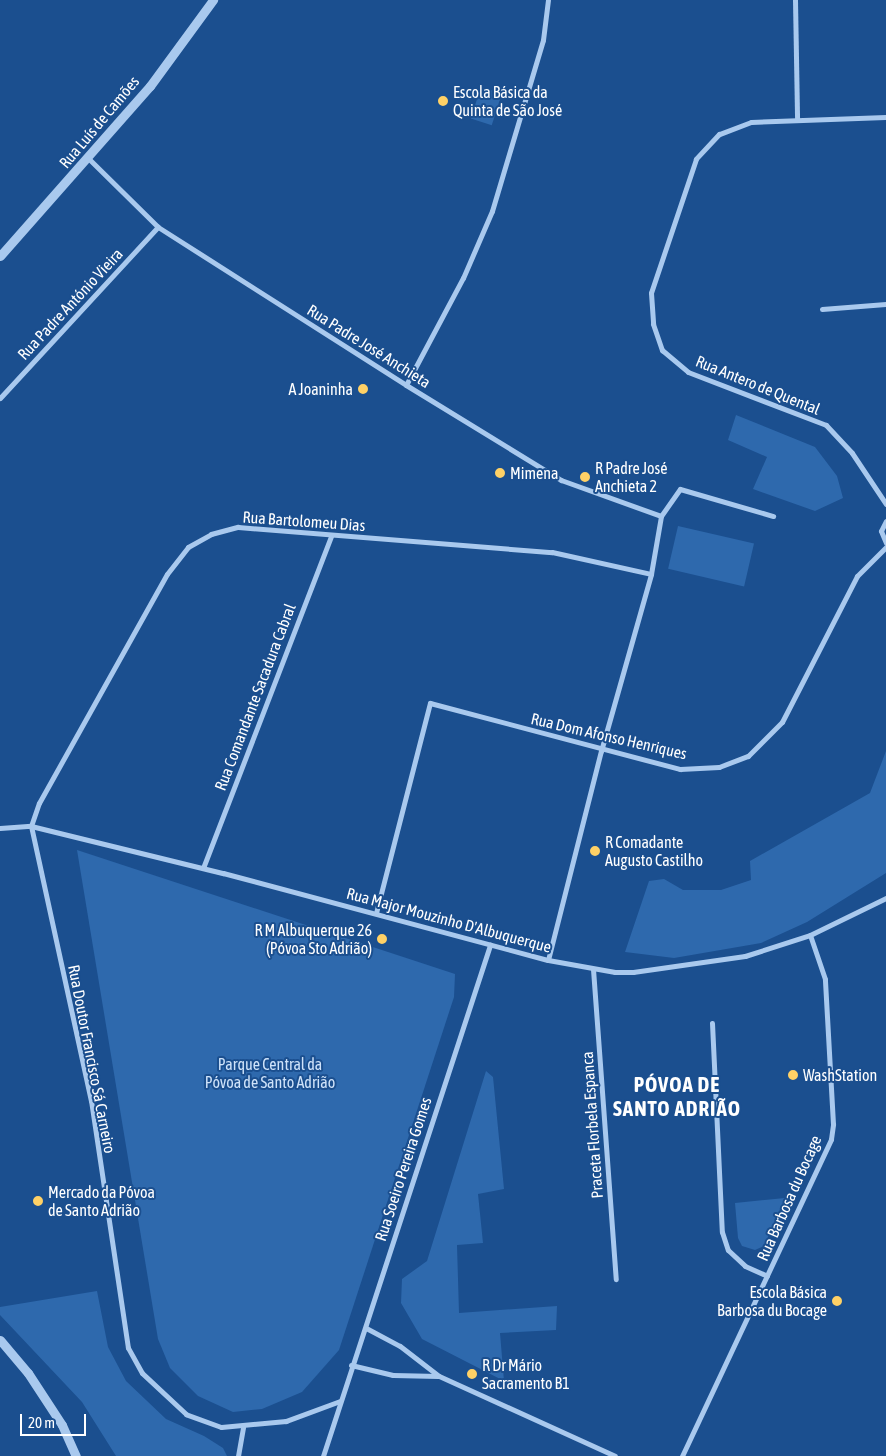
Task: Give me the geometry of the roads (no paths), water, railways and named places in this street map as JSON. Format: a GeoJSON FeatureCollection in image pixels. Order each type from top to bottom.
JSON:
{"type":"FeatureCollection","features":[{"type":"Feature","properties":{"kind":"street","name":"Rua Luís de Camões"},"geometry":{"type":"LineString","coordinates":[[0,256],[150,86],[213,0]]}},
{"type":"Feature","properties":{"kind":"street"},"geometry":{"type":"LineString","coordinates":[[406,385],[463,278],[492,211],[543,40],[548,0]]}},
{"type":"Feature","properties":{"kind":"street"},"geometry":{"type":"LineString","coordinates":[[796,0],[797,120]]}},
{"type":"Feature","properties":{"kind":"street","name":"Rua Antero de Quental"},"geometry":{"type":"LineString","coordinates":[[886,117],[751,122],[719,134],[696,159],[651,293],[653,324],[662,350],[688,372],[826,425],[852,453],[886,504]]}},
{"type":"Feature","properties":{"kind":"street","name":"Rua Padre José Anchieta"},"geometry":{"type":"LineString","coordinates":[[88,158],[158,227],[406,385],[561,480],[661,516]]}},
{"type":"Feature","properties":{"kind":"street","name":"Rua Padre António Vieira"},"geometry":{"type":"LineString","coordinates":[[0,398],[158,227]]}},
{"type":"Feature","properties":{"kind":"street"},"geometry":{"type":"LineString","coordinates":[[822,309],[886,304]]}},
{"type":"Feature","properties":{"kind":"street"},"geometry":{"type":"LineString","coordinates":[[548,960],[601,751],[651,574],[661,516],[680,490],[773,516]]}},
{"type":"Feature","properties":{"kind":"street"},"geometry":{"type":"LineString","coordinates":[[886,521],[881,531],[886,543]]}},
{"type":"Feature","properties":{"kind":"street","name":"Rua Bartolomeu Dias"},"geometry":{"type":"LineString","coordinates":[[31,826],[39,803],[168,574],[188,547],[211,534],[238,527],[331,536],[552,552],[651,574]]}},
{"type":"Feature","properties":{"kind":"street","name":"Rua Comandante Sacadura Cabral"},"geometry":{"type":"LineString","coordinates":[[203,868],[331,536]]}},
{"type":"Feature","properties":{"kind":"street","name":"Rua Dom Afonso Henriques"},"geometry":{"type":"LineString","coordinates":[[376,913],[430,703],[601,751],[680,770],[719,767],[748,756],[782,722],[857,576],[886,547]]}},
{"type":"Feature","properties":{"kind":"street","name":"Rua Major Mouzinho D'Albuquerque"},"geometry":{"type":"LineString","coordinates":[[0,828],[31,826],[203,868],[548,960],[593,969],[633,972],[745,956],[810,935],[886,898]]}},
{"type":"Feature","properties":{"kind":"street","name":"Rua Doutor Francisco Sá Carneiro"},"geometry":{"type":"LineString","coordinates":[[31,826],[90,1101],[128,1348],[142,1373],[186,1414],[221,1427],[243,1427],[292,1419],[340,1401]]}},
{"type":"Feature","properties":{"kind":"street","name":"Rua Barbosa du Bocage"},"geometry":{"type":"LineString","coordinates":[[682,1456],[831,1139],[833,1124],[825,978],[810,935]]}},
{"type":"Feature","properties":{"kind":"street","name":"Rua Soeiro Pereira Gomes"},"geometry":{"type":"LineString","coordinates":[[323,1456],[351,1365],[366,1328],[490,945]]}},
{"type":"Feature","properties":{"kind":"street","name":"Praceta Florbela Espanca"},"geometry":{"type":"LineString","coordinates":[[593,969],[616,1279]]}},
{"type":"Feature","properties":{"kind":"street"},"geometry":{"type":"LineString","coordinates":[[712,1023],[722,1232],[728,1250],[744,1266],[767,1276]]}},
{"type":"Feature","properties":{"kind":"street"},"geometry":{"type":"LineString","coordinates":[[366,1328],[400,1346],[439,1376],[615,1456]]}},
{"type":"Feature","properties":{"kind":"street"},"geometry":{"type":"LineString","coordinates":[[0,1340],[38,1388],[62,1425],[76,1456]]}},
{"type":"Feature","properties":{"kind":"street"},"geometry":{"type":"LineString","coordinates":[[351,1365],[393,1375],[439,1376]]}},
{"type":"Feature","properties":{"kind":"street"},"geometry":{"type":"LineString","coordinates":[[238,1456],[243,1427]]}},
{"type":"Feature","properties":{"kind":"place","name":"Escola Básica da Quinta de São José"},"geometry":{"type":"Point","coordinates":[443,101]}},
{"type":"Feature","properties":{"kind":"place","name":"A Joaninha"},"geometry":{"type":"Point","coordinates":[363,389]}},
{"type":"Feature","properties":{"kind":"place","name":"Mimena"},"geometry":{"type":"Point","coordinates":[500,473]}},
{"type":"Feature","properties":{"kind":"place","name":"R Padre José Anchieta 2"},"geometry":{"type":"Point","coordinates":[585,477]}},
{"type":"Feature","properties":{"kind":"place","name":"R Comadante Augusto Castilho"},"geometry":{"type":"Point","coordinates":[595,851]}},
{"type":"Feature","properties":{"kind":"place","name":"R M Albuquerque 26 (Póvoa Sto Adrião)"},"geometry":{"type":"Point","coordinates":[382,939]}},
{"type":"Feature","properties":{"kind":"place","name":"WashStation"},"geometry":{"type":"Point","coordinates":[793,1075]}},
{"type":"Feature","properties":{"kind":"place","name":"Mercado da Póvoa de Santo Adrião"},"geometry":{"type":"Point","coordinates":[38,1201]}},
{"type":"Feature","properties":{"kind":"place","name":"Escola Básica Barbosa du Bocage"},"geometry":{"type":"Point","coordinates":[837,1301]}},
{"type":"Feature","properties":{"kind":"place","name":"R Dr Mário Sacramento B1"},"geometry":{"type":"Point","coordinates":[472,1374]}},
{"type":"Feature","properties":{"kind":"district","name":"PÓVOA DE SANTO ADRIÃO"},"geometry":{"type":"Point","coordinates":[677,1096]}},
{"type":"Feature","properties":{"kind":"park label","name":"Parque Central da Póvoa de Santo Adrião"},"geometry":{"type":"Point","coordinates":[270,1073]}}]}
